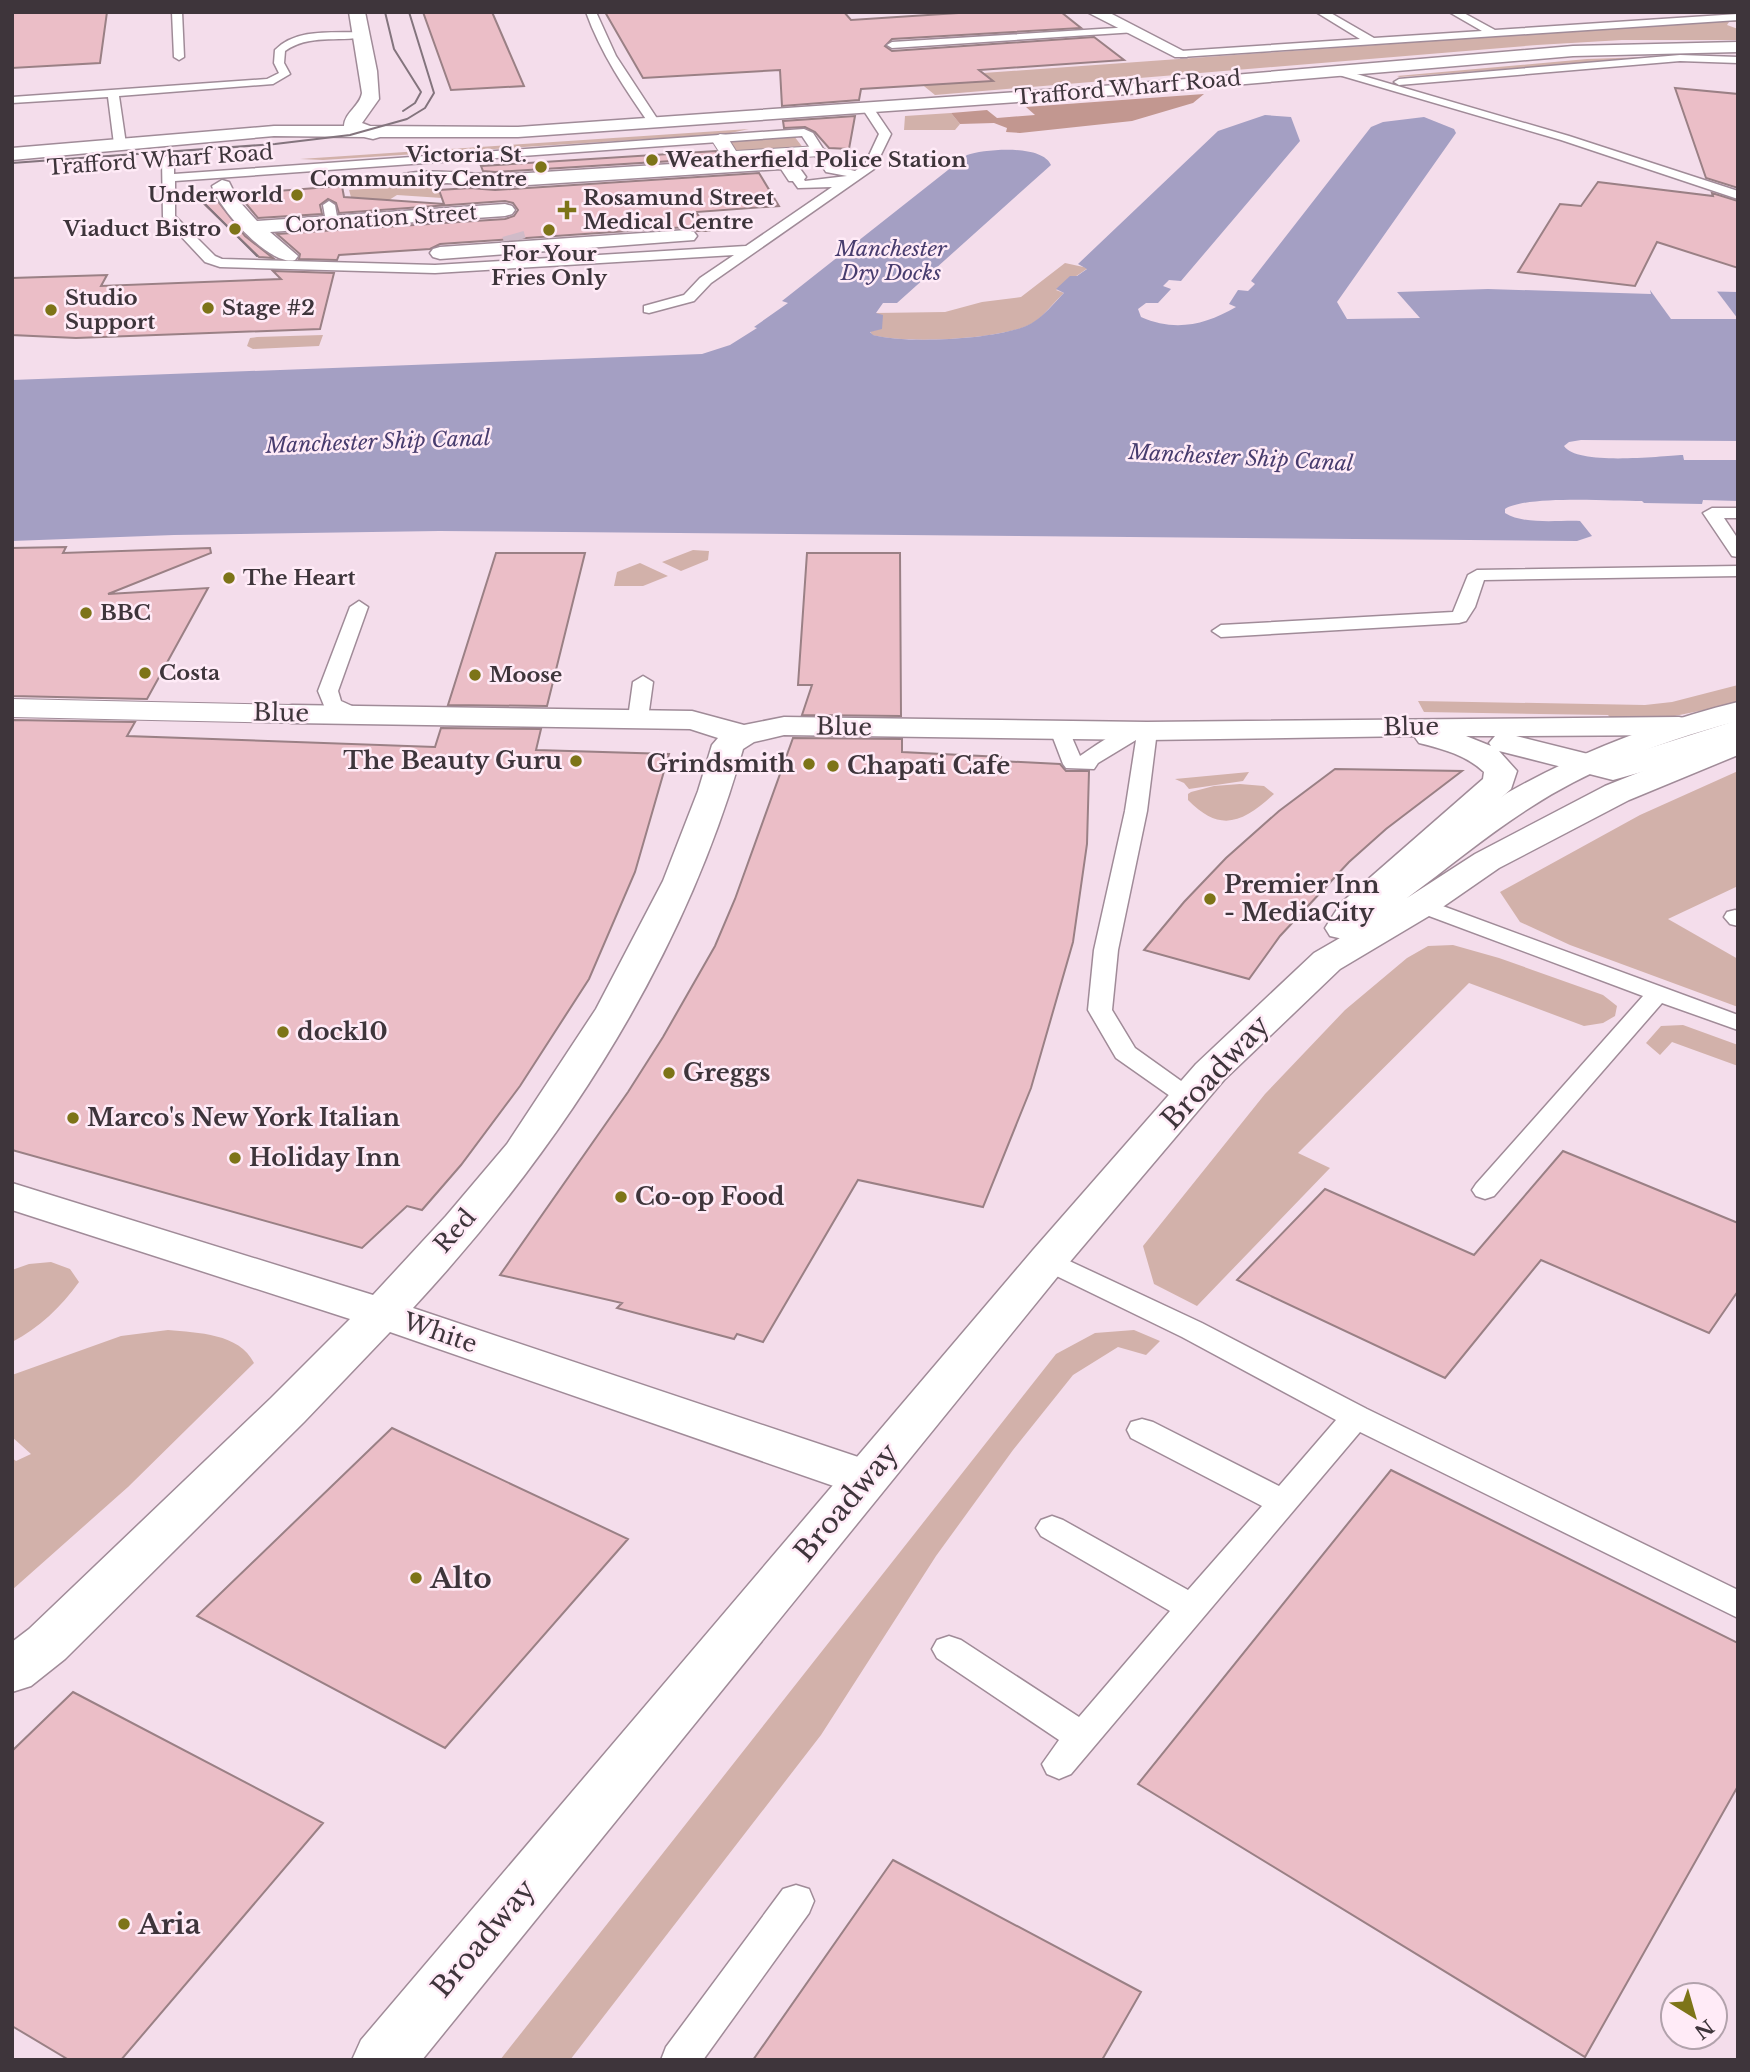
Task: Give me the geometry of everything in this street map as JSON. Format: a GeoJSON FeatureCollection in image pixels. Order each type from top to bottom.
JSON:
{"type":"FeatureCollection","features":[{"type":"Feature","properties":{"kind":"street"},"geometry":{"type":"LineString","coordinates":[[357,12],[371,94],[360,118]]}},
{"type":"Feature","properties":{"kind":"street"},"geometry":{"type":"LineString","coordinates":[[1096,12],[1181,54]]}},
{"type":"Feature","properties":{"kind":"street","name":"Trafford Wharf Road"},"geometry":{"type":"LineString","coordinates":[[12,170],[168,169],[349,147],[393,138],[466,139],[518,132],[868,108],[1573,51],[1738,47]]}},
{"type":"Feature","properties":{"kind":"street","name":"Trafford Wharf Road"},"geometry":{"type":"LineString","coordinates":[[12,153],[323,129],[360,118],[393,138]]}},
{"type":"Feature","properties":{"kind":"street"},"geometry":{"type":"LineString","coordinates":[[720,139],[731,157],[818,151]]}},
{"type":"Feature","properties":{"kind":"street"},"geometry":{"type":"LineString","coordinates":[[402,180],[447,177],[495,181],[699,161],[791,170]]}},
{"type":"Feature","properties":{"kind":"street"},"geometry":{"type":"LineString","coordinates":[[495,181],[514,241]]}},
{"type":"Feature","properties":{"kind":"street"},"geometry":{"type":"LineString","coordinates":[[222,186],[222,193],[234,209],[289,261]]}},
{"type":"Feature","properties":{"kind":"street","name":"Coronation Street"},"geometry":{"type":"LineString","coordinates":[[256,228],[330,214],[505,211]]}},
{"type":"Feature","properties":{"kind":"street"},"geometry":{"type":"LineString","coordinates":[[438,261],[514,241],[687,236]]}},
{"type":"Feature","properties":{"kind":"street","name":"Blue"},"geometry":{"type":"LineString","coordinates":[[12,708],[638,718],[692,720],[743,735],[783,726],[1142,731],[1679,726]]}},
{"type":"Feature","properties":{"kind":"street","name":"Broadway"},"geometry":{"type":"LineString","coordinates":[[383,2060],[1048,1260],[1210,1072],[1335,945],[1519,800],[1591,763],[1679,726],[1738,711]]}},
{"type":"Feature","properties":{"kind":"street","name":"Broadway"},"geometry":{"type":"LineString","coordinates":[[1351,729],[1485,739],[1618,769],[1738,729]]}},
{"type":"Feature","properties":{"kind":"street","name":"Red"},"geometry":{"type":"LineString","coordinates":[[30,1658],[382,1313],[517,1160],[602,1033],[671,907],[729,746],[743,735]]}},
{"type":"Feature","properties":{"kind":"street","name":"Broadway"},"geometry":{"type":"LineString","coordinates":[[1335,945],[1354,911],[1499,782],[1501,771],[1483,755],[1471,748],[1432,736]]}},
{"type":"Feature","properties":{"kind":"street","name":"Broadway"},"geometry":{"type":"LineString","coordinates":[[1335,945],[1421,905],[1487,861],[1617,793],[1738,743]]}},
{"type":"Feature","properties":{"kind":"street","name":"White"},"geometry":{"type":"LineString","coordinates":[[12,1196],[382,1313],[865,1478]]}},
{"type":"Feature","properties":{"kind":"lane"},"geometry":{"type":"LineString","coordinates":[[177,12],[179,57]]}},
{"type":"Feature","properties":{"kind":"lane"},"geometry":{"type":"LineString","coordinates":[[591,12],[598,34],[618,70],[654,123]]}},
{"type":"Feature","properties":{"kind":"lane"},"geometry":{"type":"LineString","coordinates":[[1321,12],[1373,42]]}},
{"type":"Feature","properties":{"kind":"lane"},"geometry":{"type":"LineString","coordinates":[[1454,12],[1494,33]]}},
{"type":"Feature","properties":{"kind":"lane"},"geometry":{"type":"LineString","coordinates":[[1613,12],[1639,24]]}},
{"type":"Feature","properties":{"kind":"lane"},"geometry":{"type":"LineString","coordinates":[[1181,54],[1738,17]]}},
{"type":"Feature","properties":{"kind":"lane"},"geometry":{"type":"LineString","coordinates":[[892,45],[1132,30]]}},
{"type":"Feature","properties":{"kind":"lane"},"geometry":{"type":"LineString","coordinates":[[12,100],[269,82],[285,75],[279,63],[280,50],[287,45],[322,37],[361,35]]}},
{"type":"Feature","properties":{"kind":"lane"},"geometry":{"type":"LineString","coordinates":[[1399,82],[1680,58],[1738,60]]}},
{"type":"Feature","properties":{"kind":"lane"},"geometry":{"type":"LineString","coordinates":[[1366,69],[1399,82],[1738,185]]}},
{"type":"Feature","properties":{"kind":"lane"},"geometry":{"type":"LineString","coordinates":[[1336,71],[1565,138],[1738,195]]}},
{"type":"Feature","properties":{"kind":"lane"},"geometry":{"type":"LineString","coordinates":[[113,94],[120,144]]}},
{"type":"Feature","properties":{"kind":"lane"},"geometry":{"type":"LineString","coordinates":[[649,309],[686,300],[702,289],[705,281],[870,166],[885,134],[868,108]]}},
{"type":"Feature","properties":{"kind":"lane"},"geometry":{"type":"LineString","coordinates":[[720,139],[168,169],[169,216],[210,259],[240,265],[289,261],[438,261],[749,250]]}},
{"type":"Feature","properties":{"kind":"lane"},"geometry":{"type":"LineString","coordinates":[[818,151],[830,169],[852,179]]}},
{"type":"Feature","properties":{"kind":"lane"},"geometry":{"type":"LineString","coordinates":[[791,170],[802,185],[852,179]]}},
{"type":"Feature","properties":{"kind":"lane"},"geometry":{"type":"LineString","coordinates":[[1738,513],[1712,513],[1738,552]]}},
{"type":"Feature","properties":{"kind":"lane"},"geometry":{"type":"LineString","coordinates":[[1221,631],[1459,617],[1466,607],[1477,575],[1738,571]]}},
{"type":"Feature","properties":{"kind":"lane"},"geometry":{"type":"LineString","coordinates":[[356,715],[332,704],[328,691],[359,607]]}},
{"type":"Feature","properties":{"kind":"lane"},"geometry":{"type":"LineString","coordinates":[[638,718],[643,682]]}},
{"type":"Feature","properties":{"kind":"lane"},"geometry":{"type":"LineString","coordinates":[[1060,730],[1080,765],[1142,731]]}},
{"type":"Feature","properties":{"kind":"lane"},"geometry":{"type":"LineString","coordinates":[[1142,731],[1136,811],[1105,950],[1100,1010],[1125,1052],[1189,1098]]}},
{"type":"Feature","properties":{"kind":"lane"},"geometry":{"type":"LineString","coordinates":[[1421,905],[1738,1023]]}},
{"type":"Feature","properties":{"kind":"lane"},"geometry":{"type":"LineString","coordinates":[[1485,1190],[1657,994]]}},
{"type":"Feature","properties":{"kind":"lane"},"geometry":{"type":"LineString","coordinates":[[1048,1260],[1192,1330],[1356,1417],[1738,1605]]}},
{"type":"Feature","properties":{"kind":"lane"},"geometry":{"type":"LineString","coordinates":[[1059,1764],[1356,1417]]}},
{"type":"Feature","properties":{"kind":"lane"},"geometry":{"type":"LineString","coordinates":[[1142,1430],[1282,1502]]}},
{"type":"Feature","properties":{"kind":"lane"},"geometry":{"type":"LineString","coordinates":[[1052,1528],[1192,1608]]}},
{"type":"Feature","properties":{"kind":"lane"},"geometry":{"type":"LineString","coordinates":[[949,1649],[1082,1737]]}},
{"type":"Feature","properties":{"kind":"lane"},"geometry":{"type":"LineString","coordinates":[[680,2060],[796,1901]]}},
{"type":"Feature","properties":{"kind":"shaded area"},"geometry":{"type":"Polygon","coordinates":[[[1738,19],[1738,22],[1729,22],[1727,25],[1738,29],[1738,40],[1622,40],[1537,45],[935,95],[914,78],[1738,19]]]}},
{"type":"Feature","properties":{"kind":"shaded area"},"geometry":{"type":"Polygon","coordinates":[[[1677,56],[1400,77],[1397,76],[1587,59],[1677,56]]]}},
{"type":"Feature","properties":{"kind":"shaded area"},"geometry":{"type":"Polygon","coordinates":[[[1204,94],[1193,103],[1132,121],[1020,133],[1006,132],[1007,128],[994,123],[960,124],[951,113],[987,110],[997,118],[1035,115],[1026,107],[1204,94]]]}},
{"type":"Feature","properties":{"kind":"shaded area"},"geometry":{"type":"Polygon","coordinates":[[[951,113],[960,124],[955,130],[904,130],[905,116],[951,113]]]}},
{"type":"Feature","properties":{"kind":"shaded area"},"geometry":{"type":"Polygon","coordinates":[[[749,129],[726,134],[323,160],[300,159],[749,129]]]}},
{"type":"Feature","properties":{"kind":"shaded area"},"geometry":{"type":"Polygon","coordinates":[[[794,136],[804,149],[738,153],[729,140],[794,136]]]}},
{"type":"Feature","properties":{"kind":"shaded area"},"geometry":{"type":"Polygon","coordinates":[[[438,184],[442,198],[397,195],[389,200],[351,197],[349,190],[438,184]]]}},
{"type":"Feature","properties":{"kind":"shaded area"},"geometry":{"type":"Polygon","coordinates":[[[1065,263],[1088,268],[1056,290],[1064,293],[1041,317],[1019,329],[978,337],[930,340],[887,338],[872,335],[870,331],[876,330],[875,313],[945,312],[982,302],[1021,297],[1065,263]]]}},
{"type":"Feature","properties":{"kind":"shaded area"},"geometry":{"type":"Polygon","coordinates":[[[323,335],[319,346],[253,349],[247,346],[250,338],[323,335]]]}},
{"type":"Feature","properties":{"kind":"shaded area"},"geometry":{"type":"Polygon","coordinates":[[[693,550],[709,551],[708,560],[681,571],[662,562],[693,550]]]}},
{"type":"Feature","properties":{"kind":"shaded area"},"geometry":{"type":"Polygon","coordinates":[[[640,563],[668,576],[643,586],[614,586],[617,572],[640,563]]]}},
{"type":"Feature","properties":{"kind":"shaded area"},"geometry":{"type":"Polygon","coordinates":[[[1738,685],[1738,703],[1665,718],[1613,721],[1608,715],[1424,712],[1418,701],[1645,705],[1672,702],[1738,685]]]}},
{"type":"Feature","properties":{"kind":"shaded area"},"geometry":{"type":"Polygon","coordinates":[[[1738,771],[1738,886],[1668,919],[1738,959],[1738,1007],[1570,945],[1520,922],[1500,892],[1640,815],[1738,771]]]}},
{"type":"Feature","properties":{"kind":"shaded area"},"geometry":{"type":"Polygon","coordinates":[[[1249,772],[1243,781],[1189,789],[1175,779],[1249,772]]]}},
{"type":"Feature","properties":{"kind":"shaded area"},"geometry":{"type":"Polygon","coordinates":[[[1214,786],[1264,786],[1274,794],[1252,812],[1231,820],[1211,817],[1188,800],[1188,794],[1191,792],[1214,786]]]}},
{"type":"Feature","properties":{"kind":"shaded area"},"geometry":{"type":"Polygon","coordinates":[[[1453,945],[1499,958],[1603,995],[1617,1006],[1615,1016],[1603,1023],[1584,1026],[1469,983],[1298,1153],[1330,1168],[1197,1306],[1154,1284],[1143,1246],[1265,1094],[1345,1010],[1407,958],[1428,946],[1453,945]]]}},
{"type":"Feature","properties":{"kind":"shaded area"},"geometry":{"type":"Polygon","coordinates":[[[1683,1025],[1738,1045],[1738,1066],[1672,1042],[1660,1055],[1646,1043],[1661,1026],[1683,1025]]]}},
{"type":"Feature","properties":{"kind":"shaded area"},"geometry":{"type":"Polygon","coordinates":[[[51,1262],[70,1269],[79,1282],[49,1316],[12,1342],[12,1270],[29,1264],[51,1262]]]}},
{"type":"Feature","properties":{"kind":"shaded area"},"geometry":{"type":"Polygon","coordinates":[[[168,1330],[217,1336],[228,1340],[247,1353],[254,1363],[128,1487],[12,1590],[12,1458],[16,1461],[31,1454],[12,1437],[12,1375],[121,1336],[168,1330]]]}},
{"type":"Feature","properties":{"kind":"shaded area"},"geometry":{"type":"Polygon","coordinates":[[[1134,1330],[1160,1341],[1146,1355],[1118,1347],[1073,1375],[1013,1450],[936,1556],[821,1735],[570,2060],[500,2060],[1056,1354],[1095,1333],[1134,1330]]]}},
{"type":"Feature","properties":{"kind":"water"},"geometry":{"type":"Polygon","coordinates":[[[1265,115],[1291,117],[1300,141],[1181,281],[1169,280],[1163,286],[1171,289],[1158,303],[1146,303],[1138,309],[1141,317],[1166,324],[1190,324],[1213,318],[1236,307],[1229,304],[1238,290],[1248,291],[1255,284],[1251,281],[1371,127],[1383,122],[1424,117],[1454,129],[1456,133],[1337,302],[1347,319],[1420,318],[1397,292],[1488,289],[1651,294],[1650,290],[1738,292],[1738,441],[1581,440],[1569,442],[1564,446],[1572,452],[1601,458],[1683,455],[1684,460],[1738,460],[1738,501],[1703,500],[1702,504],[1550,500],[1505,509],[1505,513],[1522,519],[1580,521],[1592,536],[1577,541],[439,531],[174,535],[12,541],[12,380],[702,354],[730,345],[757,328],[754,327],[788,303],[782,301],[967,155],[999,150],[1037,154],[1046,158],[1051,165],[897,303],[883,303],[876,313],[883,315],[882,329],[870,332],[888,338],[930,340],[977,337],[1018,329],[1045,313],[1064,293],[1056,289],[1070,276],[1077,276],[1087,269],[1078,264],[1218,131],[1265,115]]]}},
{"type":"Feature","properties":{"kind":"pier"},"geometry":{"type":"Polygon","coordinates":[[[1650,290],[1716,290],[1738,319],[1671,319],[1650,290]]]}},
{"type":"Feature","properties":{"kind":"building"},"geometry":{"type":"Polygon","coordinates":[[[12,12],[107,12],[100,63],[12,68],[12,12]]]}},
{"type":"Feature","properties":{"kind":"building"},"geometry":{"type":"Polygon","coordinates":[[[423,12],[492,12],[524,86],[451,90],[423,12]]]}},
{"type":"Feature","properties":{"kind":"building"},"geometry":{"type":"Polygon","coordinates":[[[605,12],[844,12],[851,20],[974,12],[1061,12],[1081,28],[892,39],[885,46],[892,51],[1094,37],[1124,60],[979,70],[993,81],[861,89],[859,100],[782,106],[780,70],[643,78],[605,12]]]}},
{"type":"Feature","properties":{"kind":"building"},"geometry":{"type":"Polygon","coordinates":[[[1675,88],[1738,94],[1738,188],[1706,178],[1675,88]]]}},
{"type":"Feature","properties":{"kind":"building"},"geometry":{"type":"Polygon","coordinates":[[[855,116],[849,149],[829,148],[815,132],[805,127],[784,128],[783,121],[855,116]]]}},
{"type":"Feature","properties":{"kind":"building"},"geometry":{"type":"Polygon","coordinates":[[[716,151],[720,158],[495,172],[483,171],[481,166],[716,151]]]}},
{"type":"Feature","properties":{"kind":"building"},"geometry":{"type":"Polygon","coordinates":[[[759,173],[779,206],[696,212],[709,231],[697,231],[687,227],[440,244],[430,249],[339,255],[337,260],[299,259],[300,254],[277,234],[505,219],[514,216],[518,210],[513,203],[505,201],[339,213],[336,203],[328,199],[320,205],[322,214],[258,218],[238,194],[342,186],[344,197],[444,204],[439,190],[495,190],[759,173]]]}},
{"type":"Feature","properties":{"kind":"building"},"geometry":{"type":"Polygon","coordinates":[[[1598,182],[1713,196],[1712,193],[1738,201],[1738,268],[1657,242],[1635,286],[1518,272],[1560,204],[1581,206],[1598,182]]]}},
{"type":"Feature","properties":{"kind":"building"},"geometry":{"type":"Polygon","coordinates":[[[213,195],[245,236],[273,258],[259,257],[197,197],[213,195]]]}},
{"type":"Feature","properties":{"kind":"building","name":"Stage #2"},"geometry":{"type":"Polygon","coordinates":[[[273,271],[334,273],[320,329],[76,338],[12,335],[12,278],[107,275],[101,286],[281,279],[273,271]]]}},
{"type":"Feature","properties":{"kind":"building","name":"BBC"},"geometry":{"type":"Polygon","coordinates":[[[66,547],[63,553],[210,548],[211,553],[108,594],[208,588],[147,699],[12,696],[12,548],[66,547]]]}},
{"type":"Feature","properties":{"kind":"building"},"geometry":{"type":"Polygon","coordinates":[[[496,553],[585,553],[547,706],[448,705],[496,553]]]}},
{"type":"Feature","properties":{"kind":"building"},"geometry":{"type":"Polygon","coordinates":[[[807,553],[900,553],[901,716],[802,715],[812,685],[798,685],[807,553]]]}},
{"type":"Feature","properties":{"kind":"building","name":"dock10"},"geometry":{"type":"Polygon","coordinates":[[[12,720],[135,722],[127,736],[435,747],[441,728],[541,729],[536,750],[669,754],[635,872],[589,979],[520,1086],[461,1165],[422,1210],[407,1206],[362,1248],[12,1150],[12,720]]]}},
{"type":"Feature","properties":{"kind":"building"},"geometry":{"type":"Polygon","coordinates":[[[793,738],[902,739],[902,752],[1001,757],[1000,761],[1060,764],[1066,771],[1089,771],[1087,844],[1073,942],[1031,1088],[983,1207],[858,1180],[763,1342],[737,1334],[734,1339],[617,1308],[622,1303],[500,1275],[628,1092],[715,946],[735,899],[793,738]]]}},
{"type":"Feature","properties":{"kind":"building"},"geometry":{"type":"Polygon","coordinates":[[[1335,769],[1462,771],[1386,829],[1349,862],[1280,936],[1249,979],[1144,950],[1226,858],[1279,811],[1335,769]]]}},
{"type":"Feature","properties":{"kind":"building"},"geometry":{"type":"Polygon","coordinates":[[[1563,1151],[1738,1223],[1738,1291],[1709,1333],[1541,1260],[1445,1378],[1237,1280],[1325,1189],[1474,1255],[1563,1151]]]}},
{"type":"Feature","properties":{"kind":"building","name":"Alto"},"geometry":{"type":"Polygon","coordinates":[[[392,1428],[628,1539],[445,1748],[197,1616],[392,1428]]]}},
{"type":"Feature","properties":{"kind":"building"},"geometry":{"type":"Polygon","coordinates":[[[1391,1470],[1738,1643],[1738,1786],[1585,2057],[1138,1784],[1391,1470]]]}},
{"type":"Feature","properties":{"kind":"building","name":"Aria"},"geometry":{"type":"Polygon","coordinates":[[[73,1692],[323,1823],[121,2060],[69,2060],[12,2026],[12,1751],[73,1692]]]}},
{"type":"Feature","properties":{"kind":"building"},"geometry":{"type":"Polygon","coordinates":[[[893,1860],[1141,1992],[1102,2060],[753,2060],[893,1860]]]}},
{"type":"Feature","properties":{"kind":"tunnel"},"geometry":{"type":"LineString","coordinates":[[513,234],[515,241]]}},
{"type":"Feature","properties":{"kind":"tram line"},"geometry":{"type":"LineString","coordinates":[[385,12],[394,49],[421,92],[415,103],[403,111]]}},
{"type":"Feature","properties":{"kind":"tram line"},"geometry":{"type":"LineString","coordinates":[[12,163],[275,144],[350,135],[407,119],[425,108],[434,93],[409,12]]}},
{"type":"Feature","properties":{"kind":"tram line"},"geometry":{"type":"LineString","coordinates":[[197,196],[257,256]]}},
{"type":"Feature","properties":{"kind":"place","name":"Weatherfield Police Station"},"geometry":{"type":"Point","coordinates":[652,160]}},
{"type":"Feature","properties":{"kind":"place","name":"Victoria St. Community Centre"},"geometry":{"type":"Point","coordinates":[541,167]}},
{"type":"Feature","properties":{"kind":"place","name":"Underworld"},"geometry":{"type":"Point","coordinates":[297,195]}},
{"type":"Feature","properties":{"kind":"place","name":"Rosamund Street Medical Centre"},"geometry":{"type":"Point","coordinates":[567,210]}},
{"type":"Feature","properties":{"kind":"place","name":"Viaduct Bistro"},"geometry":{"type":"Point","coordinates":[235,229]}},
{"type":"Feature","properties":{"kind":"place","name":"For Your Fries Only"},"geometry":{"type":"Point","coordinates":[549,230]}},
{"type":"Feature","properties":{"kind":"place","name":"Stage #2"},"geometry":{"type":"Point","coordinates":[208,308]}},
{"type":"Feature","properties":{"kind":"place","name":"Studio Support"},"geometry":{"type":"Point","coordinates":[51,310]}},
{"type":"Feature","properties":{"kind":"place","name":"The Heart"},"geometry":{"type":"Point","coordinates":[229,578]}},
{"type":"Feature","properties":{"kind":"place","name":"BBC"},"geometry":{"type":"Point","coordinates":[86,613]}},
{"type":"Feature","properties":{"kind":"place","name":"Costa"},"geometry":{"type":"Point","coordinates":[145,673]}},
{"type":"Feature","properties":{"kind":"place","name":"Moose"},"geometry":{"type":"Point","coordinates":[475,675]}},
{"type":"Feature","properties":{"kind":"place","name":"The Beauty Guru"},"geometry":{"type":"Point","coordinates":[576,761]}},
{"type":"Feature","properties":{"kind":"place","name":"Grindsmith"},"geometry":{"type":"Point","coordinates":[809,764]}},
{"type":"Feature","properties":{"kind":"place","name":"Chapati Cafe"},"geometry":{"type":"Point","coordinates":[833,766]}},
{"type":"Feature","properties":{"kind":"place","name":"Premier Inn - MediaCity"},"geometry":{"type":"Point","coordinates":[1210,899]}},
{"type":"Feature","properties":{"kind":"place","name":"dock10"},"geometry":{"type":"Point","coordinates":[283,1032]}},
{"type":"Feature","properties":{"kind":"place","name":"Greggs"},"geometry":{"type":"Point","coordinates":[669,1073]}},
{"type":"Feature","properties":{"kind":"place","name":"Marco's New York Italian"},"geometry":{"type":"Point","coordinates":[73,1118]}},
{"type":"Feature","properties":{"kind":"place","name":"Holiday Inn"},"geometry":{"type":"Point","coordinates":[235,1158]}},
{"type":"Feature","properties":{"kind":"place","name":"Co-op Food"},"geometry":{"type":"Point","coordinates":[621,1197]}},
{"type":"Feature","properties":{"kind":"place","name":"Alto"},"geometry":{"type":"Point","coordinates":[416,1578]}},
{"type":"Feature","properties":{"kind":"place","name":"Aria"},"geometry":{"type":"Point","coordinates":[124,1924]}},
{"type":"Feature","properties":{"kind":"water label","name":"Manchester Dry Docks"},"geometry":{"type":"Point","coordinates":[891,261]}},
{"type":"Feature","properties":{"kind":"water label","name":"Manchester Ship Canal"},"geometry":{"type":"Point","coordinates":[378,442]}},
{"type":"Feature","properties":{"kind":"water label","name":"Manchester Ship Canal"},"geometry":{"type":"Point","coordinates":[1241,458]}}]}
